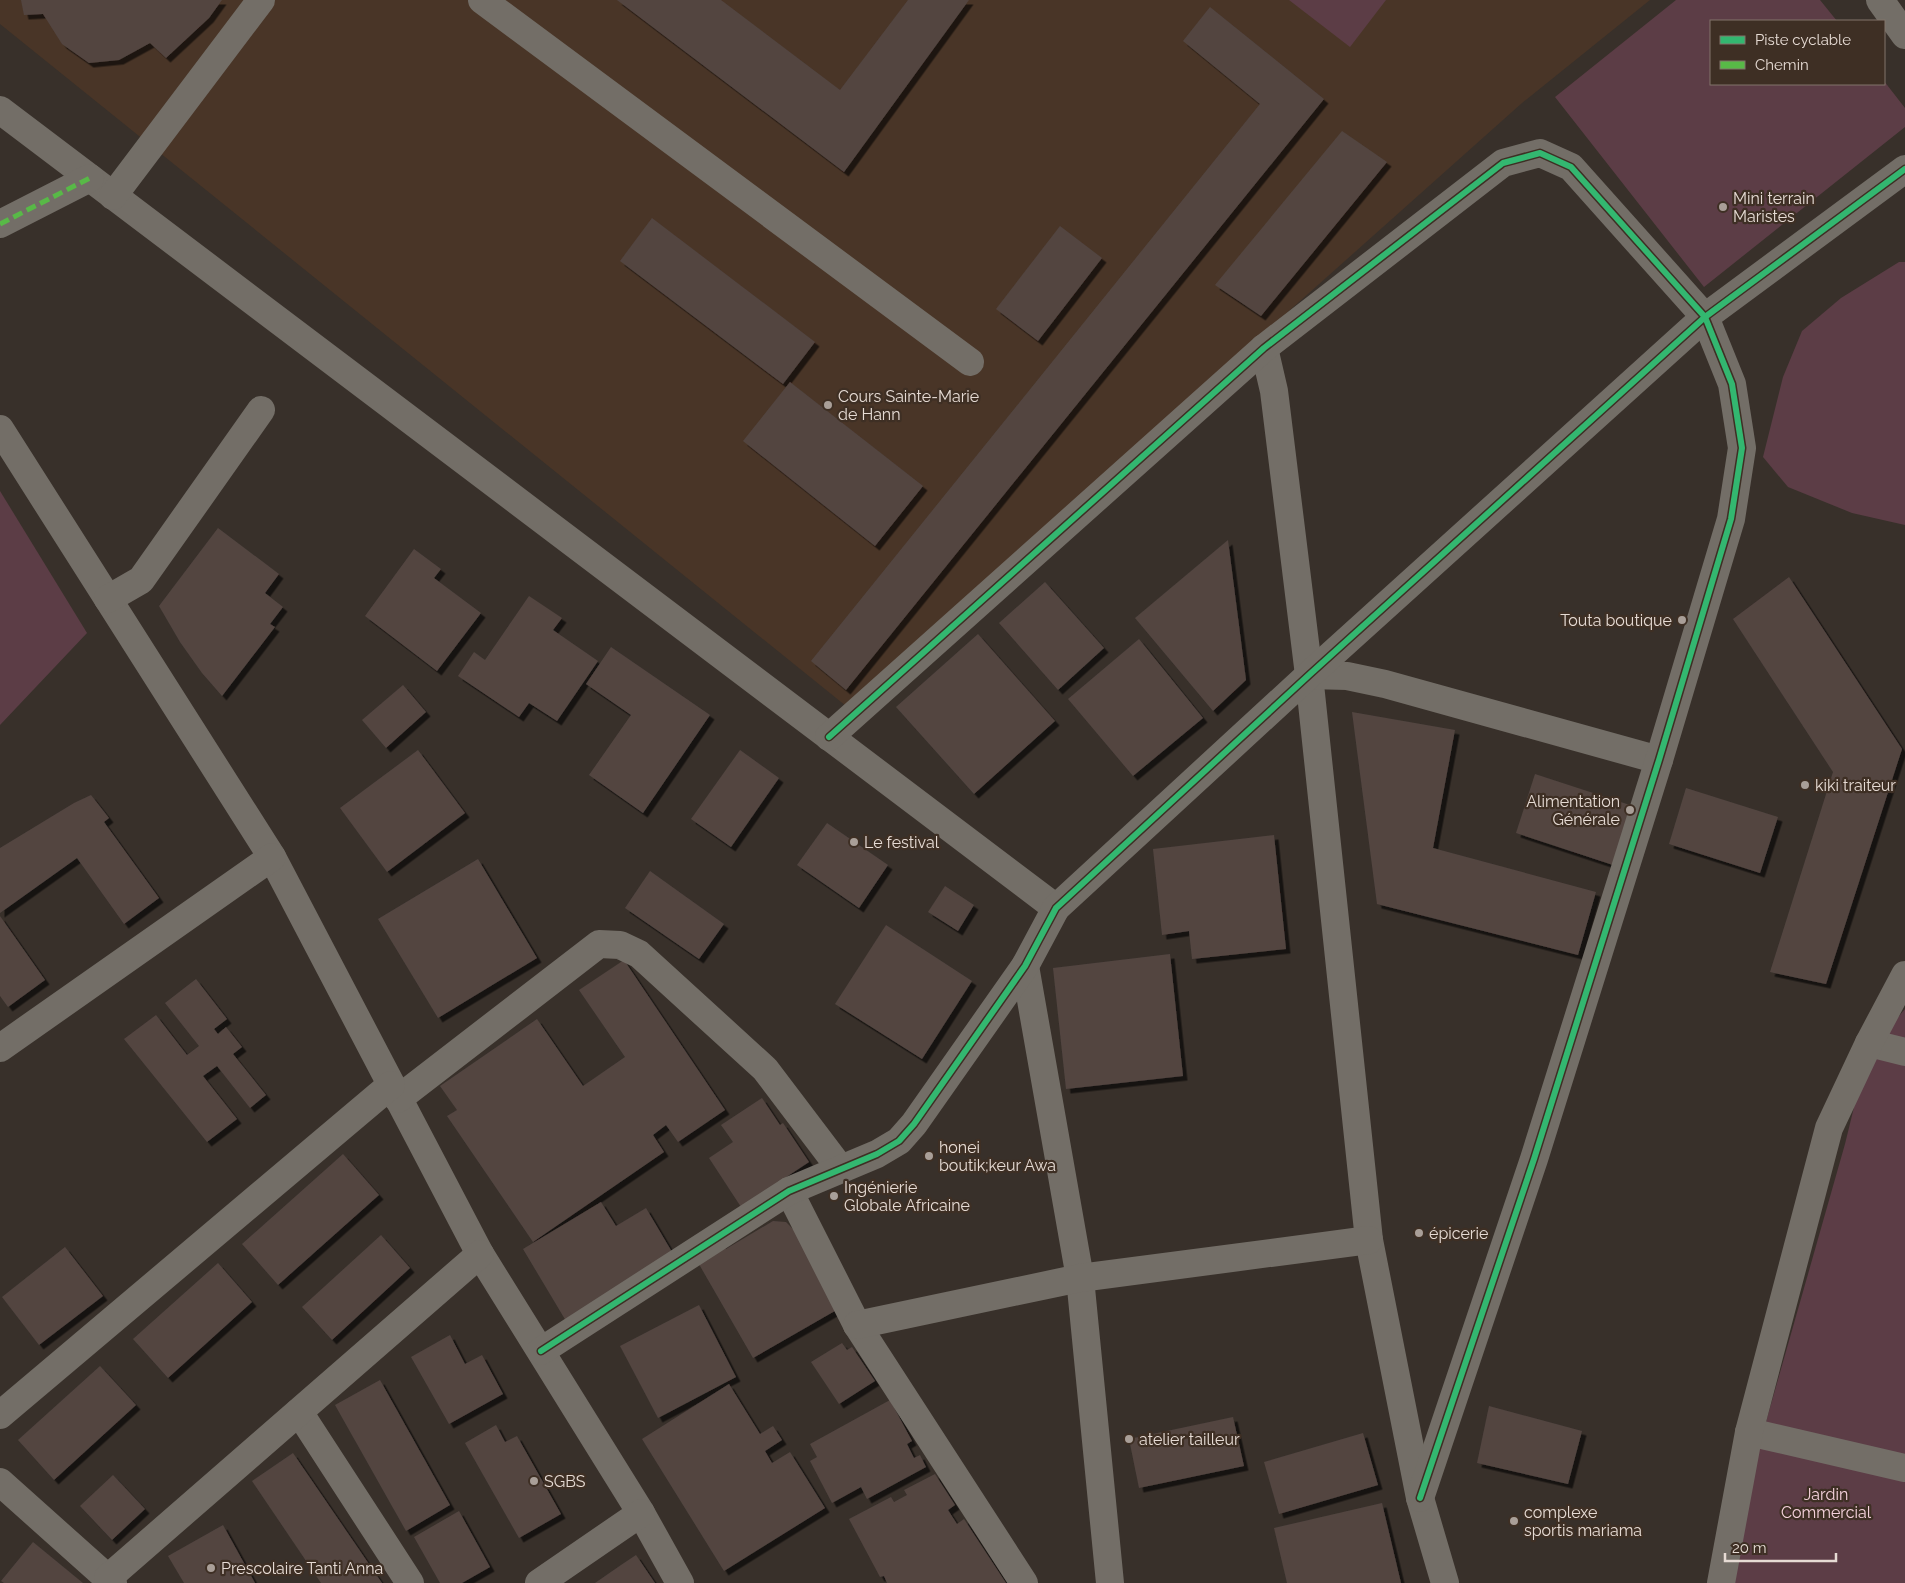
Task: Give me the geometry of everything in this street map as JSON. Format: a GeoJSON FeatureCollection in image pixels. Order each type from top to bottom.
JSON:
{"type":"FeatureCollection","features":[{"type":"Feature","properties":{"kind":"street"},"geometry":{"type":"LineString","coordinates":[[113,196],[261,0]]}},
{"type":"Feature","properties":{"kind":"street"},"geometry":{"type":"LineString","coordinates":[[1880,0],[1905,35]]}},
{"type":"Feature","properties":{"kind":"street"},"geometry":{"type":"LineString","coordinates":[[491,2],[970,362]]}},
{"type":"Feature","properties":{"kind":"street"},"geometry":{"type":"LineString","coordinates":[[0,110],[1056,908]]}},
{"type":"Feature","properties":{"kind":"street"},"geometry":{"type":"LineString","coordinates":[[829,737],[1264,348],[1503,163],[1540,153],[1571,167],[1705,317],[1732,384],[1742,448],[1731,519],[1659,760],[1534,1159],[1420,1498]]}},
{"type":"Feature","properties":{"kind":"street"},"geometry":{"type":"LineString","coordinates":[[541,1351],[788,1191],[877,1154],[899,1141],[914,1124],[1025,966],[1056,908],[1309,675],[1705,317],[1905,169]]}},
{"type":"Feature","properties":{"kind":"street"},"geometry":{"type":"LineString","coordinates":[[0,224],[90,178]]}},
{"type":"Feature","properties":{"kind":"street"},"geometry":{"type":"LineString","coordinates":[[1264,348],[1274,391],[1309,675],[1369,1240],[1420,1498],[1445,1583]]}},
{"type":"Feature","properties":{"kind":"street"},"geometry":{"type":"LineString","coordinates":[[108,599],[141,580],[261,410]]}},
{"type":"Feature","properties":{"kind":"street"},"geometry":{"type":"LineString","coordinates":[[0,429],[272,857],[480,1254],[641,1513],[680,1583]]}},
{"type":"Feature","properties":{"kind":"street"},"geometry":{"type":"LineString","coordinates":[[1309,675],[1347,676],[1385,684],[1659,760]]}},
{"type":"Feature","properties":{"kind":"street"},"geometry":{"type":"LineString","coordinates":[[0,1048],[272,857]]}},
{"type":"Feature","properties":{"kind":"street"},"geometry":{"type":"LineString","coordinates":[[0,1415],[394,1092],[599,944],[620,945],[639,954],[765,1069],[840,1168]]}},
{"type":"Feature","properties":{"kind":"street"},"geometry":{"type":"LineString","coordinates":[[1025,966],[1080,1278],[1110,1583]]}},
{"type":"Feature","properties":{"kind":"street"},"geometry":{"type":"LineString","coordinates":[[1721,1583],[1749,1432],[1829,1128],[1869,1043],[1905,975]]}},
{"type":"Feature","properties":{"kind":"street"},"geometry":{"type":"LineString","coordinates":[[1869,1043],[1905,1052]]}},
{"type":"Feature","properties":{"kind":"street"},"geometry":{"type":"LineString","coordinates":[[788,1191],[857,1325],[1024,1583]]}},
{"type":"Feature","properties":{"kind":"street"},"geometry":{"type":"LineString","coordinates":[[857,1325],[1080,1278],[1369,1240]]}},
{"type":"Feature","properties":{"kind":"street"},"geometry":{"type":"LineString","coordinates":[[0,1482],[111,1581],[299,1412],[480,1254]]}},
{"type":"Feature","properties":{"kind":"street"},"geometry":{"type":"LineString","coordinates":[[299,1412],[410,1583]]}},
{"type":"Feature","properties":{"kind":"street"},"geometry":{"type":"LineString","coordinates":[[1749,1432],[1905,1468]]}},
{"type":"Feature","properties":{"kind":"street"},"geometry":{"type":"LineString","coordinates":[[539,1583],[641,1513]]}},
{"type":"Feature","properties":{"kind":"shaded area","name":"Cours Sainte-Marie de Hann"},"geometry":{"type":"Polygon","coordinates":[[[0,0],[1650,0],[1522,103],[846,706],[0,24],[0,0]]]}},
{"type":"Feature","properties":{"kind":"green space"},"geometry":{"type":"Polygon","coordinates":[[[1289,0],[1386,0],[1350,47],[1289,0]]]}},
{"type":"Feature","properties":{"kind":"green space","name":"Mini terrain Maristes"},"geometry":{"type":"Polygon","coordinates":[[[1676,0],[1820,0],[1836,20],[1710,20],[1710,85],[1885,85],[1885,82],[1905,108],[1905,127],[1704,287],[1555,97],[1676,0]]]}},
{"type":"Feature","properties":{"kind":"green space"},"geometry":{"type":"Polygon","coordinates":[[[1899,262],[1905,262],[1905,525],[1852,513],[1788,487],[1763,457],[1783,377],[1802,331],[1841,298],[1899,262]]]}},
{"type":"Feature","properties":{"kind":"green space"},"geometry":{"type":"Polygon","coordinates":[[[0,491],[87,633],[0,725],[0,491]]]}},
{"type":"Feature","properties":{"kind":"green space","name":"Jardin Commercial"},"geometry":{"type":"Polygon","coordinates":[[[1905,1009],[1905,1583],[1729,1583],[1754,1464],[1845,1144],[1867,1054],[1905,1009]]]}},
{"type":"Feature","properties":{"kind":"building"},"geometry":{"type":"Polygon","coordinates":[[[21,0],[222,0],[209,18],[166,58],[150,43],[119,60],[89,63],[62,44],[43,14],[24,15],[21,0]]]}},
{"type":"Feature","properties":{"kind":"building"},"geometry":{"type":"Polygon","coordinates":[[[617,0],[721,0],[840,90],[908,0],[969,0],[844,172],[617,0]]]}},
{"type":"Feature","properties":{"kind":"building"},"geometry":{"type":"Polygon","coordinates":[[[1210,7],[1324,99],[846,690],[811,661],[1260,104],[1183,41],[1210,7]]]}},
{"type":"Feature","properties":{"kind":"building"},"geometry":{"type":"Polygon","coordinates":[[[1342,131],[1387,162],[1261,316],[1215,285],[1342,131]]]}},
{"type":"Feature","properties":{"kind":"building"},"geometry":{"type":"Polygon","coordinates":[[[652,218],[815,342],[783,384],[620,261],[652,218]]]}},
{"type":"Feature","properties":{"kind":"building"},"geometry":{"type":"Polygon","coordinates":[[[1060,226],[1102,258],[1038,341],[996,309],[1060,226]]]}},
{"type":"Feature","properties":{"kind":"building"},"geometry":{"type":"Polygon","coordinates":[[[790,382],[923,486],[875,546],[743,441],[790,382]]]}},
{"type":"Feature","properties":{"kind":"building"},"geometry":{"type":"Polygon","coordinates":[[[218,528],[279,574],[265,593],[283,607],[270,624],[275,627],[222,696],[202,673],[180,642],[159,606],[218,528]]]}},
{"type":"Feature","properties":{"kind":"building"},"geometry":{"type":"Polygon","coordinates":[[[1228,540],[1246,680],[1213,711],[1135,618],[1228,540]]]}},
{"type":"Feature","properties":{"kind":"building"},"geometry":{"type":"Polygon","coordinates":[[[414,549],[441,569],[434,578],[481,613],[437,671],[365,616],[414,549]]]}},
{"type":"Feature","properties":{"kind":"building"},"geometry":{"type":"Polygon","coordinates":[[[1789,577],[1902,749],[1826,984],[1770,972],[1833,772],[1733,619],[1789,577]]]}},
{"type":"Feature","properties":{"kind":"building"},"geometry":{"type":"Polygon","coordinates":[[[1045,582],[1104,648],[1058,690],[999,623],[1045,582]]]}},
{"type":"Feature","properties":{"kind":"building"},"geometry":{"type":"Polygon","coordinates":[[[529,596],[562,618],[553,630],[598,661],[557,721],[529,703],[519,717],[458,676],[474,652],[485,660],[529,596]]]}},
{"type":"Feature","properties":{"kind":"building"},"geometry":{"type":"Polygon","coordinates":[[[978,634],[1055,721],[974,794],[896,707],[978,634]]]}},
{"type":"Feature","properties":{"kind":"building"},"geometry":{"type":"Polygon","coordinates":[[[1139,639],[1203,718],[1133,776],[1068,699],[1139,639]]]}},
{"type":"Feature","properties":{"kind":"building"},"geometry":{"type":"Polygon","coordinates":[[[611,647],[710,715],[643,813],[589,775],[631,715],[586,684],[611,647]]]}},
{"type":"Feature","properties":{"kind":"building"},"geometry":{"type":"Polygon","coordinates":[[[403,685],[426,712],[386,748],[362,720],[403,685]]]}},
{"type":"Feature","properties":{"kind":"building"},"geometry":{"type":"Polygon","coordinates":[[[1352,712],[1455,730],[1433,848],[1596,892],[1578,955],[1377,904],[1352,712]]]}},
{"type":"Feature","properties":{"kind":"building"},"geometry":{"type":"Polygon","coordinates":[[[418,750],[465,813],[387,872],[340,808],[418,750]]]}},
{"type":"Feature","properties":{"kind":"building"},"geometry":{"type":"Polygon","coordinates":[[[740,750],[779,778],[731,847],[691,819],[740,750]]]}},
{"type":"Feature","properties":{"kind":"building"},"geometry":{"type":"Polygon","coordinates":[[[1535,774],[1633,806],[1613,865],[1516,833],[1535,774]]]}},
{"type":"Feature","properties":{"kind":"building"},"geometry":{"type":"Polygon","coordinates":[[[1686,788],[1778,817],[1760,873],[1669,844],[1686,788]]]}},
{"type":"Feature","properties":{"kind":"building"},"geometry":{"type":"Polygon","coordinates":[[[91,795],[109,818],[104,822],[159,898],[124,924],[77,858],[0,913],[0,848],[74,803],[91,795]]]}},
{"type":"Feature","properties":{"kind":"building"},"geometry":{"type":"Polygon","coordinates":[[[827,823],[888,865],[859,908],[797,865],[827,823]]]}},
{"type":"Feature","properties":{"kind":"building"},"geometry":{"type":"Polygon","coordinates":[[[1274,835],[1286,949],[1192,959],[1189,931],[1162,935],[1153,849],[1274,835]]]}},
{"type":"Feature","properties":{"kind":"building"},"geometry":{"type":"Polygon","coordinates":[[[478,859],[537,958],[438,1018],[378,919],[478,859]]]}},
{"type":"Feature","properties":{"kind":"building"},"geometry":{"type":"Polygon","coordinates":[[[650,871],[724,924],[699,959],[625,908],[650,871]]]}},
{"type":"Feature","properties":{"kind":"building"},"geometry":{"type":"Polygon","coordinates":[[[945,886],[974,905],[958,931],[928,912],[945,886]]]}},
{"type":"Feature","properties":{"kind":"building"},"geometry":{"type":"Polygon","coordinates":[[[0,916],[45,980],[8,1007],[0,996],[0,916]]]}},
{"type":"Feature","properties":{"kind":"building"},"geometry":{"type":"Polygon","coordinates":[[[886,925],[972,981],[922,1059],[835,1004],[886,925]]]}},
{"type":"Feature","properties":{"kind":"building"},"geometry":{"type":"Polygon","coordinates":[[[1170,954],[1183,1076],[1066,1089],[1053,968],[1170,954]]]}},
{"type":"Feature","properties":{"kind":"building"},"geometry":{"type":"Polygon","coordinates":[[[624,960],[725,1110],[678,1142],[666,1125],[653,1135],[664,1152],[533,1242],[447,1116],[457,1110],[440,1086],[537,1019],[583,1086],[625,1057],[579,990],[624,960]]]}},
{"type":"Feature","properties":{"kind":"building"},"geometry":{"type":"Polygon","coordinates":[[[196,979],[227,1019],[214,1029],[218,1034],[226,1027],[242,1047],[233,1054],[266,1095],[250,1108],[217,1066],[203,1076],[237,1119],[207,1142],[124,1039],[156,1015],[187,1055],[199,1046],[165,1003],[196,979]]]}},
{"type":"Feature","properties":{"kind":"building"},"geometry":{"type":"Polygon","coordinates":[[[762,1098],[780,1125],[783,1123],[809,1162],[741,1207],[709,1158],[733,1142],[721,1125],[762,1098]]]}},
{"type":"Feature","properties":{"kind":"building"},"geometry":{"type":"Polygon","coordinates":[[[343,1154],[379,1195],[278,1285],[242,1244],[343,1154]]]}},
{"type":"Feature","properties":{"kind":"building"},"geometry":{"type":"Polygon","coordinates":[[[601,1202],[616,1226],[646,1208],[678,1262],[569,1326],[523,1249],[601,1202]]]}},
{"type":"Feature","properties":{"kind":"building"},"geometry":{"type":"Polygon","coordinates":[[[773,1221],[786,1222],[797,1233],[840,1308],[753,1358],[696,1259],[722,1244],[726,1249],[773,1221]]]}},
{"type":"Feature","properties":{"kind":"building"},"geometry":{"type":"Polygon","coordinates":[[[381,1235],[410,1268],[332,1340],[302,1307],[381,1235]]]}},
{"type":"Feature","properties":{"kind":"building"},"geometry":{"type":"Polygon","coordinates":[[[65,1247],[103,1296],[39,1345],[2,1297],[65,1247]]]}},
{"type":"Feature","properties":{"kind":"building"},"geometry":{"type":"Polygon","coordinates":[[[218,1263],[252,1302],[168,1378],[133,1339],[218,1263]]]}},
{"type":"Feature","properties":{"kind":"building"},"geometry":{"type":"Polygon","coordinates":[[[699,1305],[736,1377],[658,1418],[620,1346],[699,1305]]]}},
{"type":"Feature","properties":{"kind":"building"},"geometry":{"type":"Polygon","coordinates":[[[450,1335],[465,1364],[482,1355],[503,1394],[449,1424],[411,1357],[450,1335]]]}},
{"type":"Feature","properties":{"kind":"building"},"geometry":{"type":"Polygon","coordinates":[[[842,1343],[847,1350],[852,1347],[875,1381],[839,1404],[811,1362],[842,1343]]]}},
{"type":"Feature","properties":{"kind":"building"},"geometry":{"type":"Polygon","coordinates":[[[100,1366],[136,1405],[54,1480],[18,1440],[100,1366]]]}},
{"type":"Feature","properties":{"kind":"building"},"geometry":{"type":"Polygon","coordinates":[[[380,1380],[450,1505],[406,1531],[335,1405],[380,1380]]]}},
{"type":"Feature","properties":{"kind":"building"},"geometry":{"type":"Polygon","coordinates":[[[729,1384],[760,1434],[773,1426],[782,1440],[765,1451],[772,1463],[790,1452],[825,1508],[724,1571],[642,1439],[729,1384]]]}},
{"type":"Feature","properties":{"kind":"building"},"geometry":{"type":"Polygon","coordinates":[[[890,1400],[912,1441],[907,1444],[914,1458],[920,1455],[926,1467],[867,1499],[861,1487],[832,1503],[810,1461],[817,1457],[810,1444],[890,1400]]]}},
{"type":"Feature","properties":{"kind":"building"},"geometry":{"type":"Polygon","coordinates":[[[1489,1406],[1582,1431],[1568,1484],[1477,1463],[1489,1406]]]}},
{"type":"Feature","properties":{"kind":"building"},"geometry":{"type":"Polygon","coordinates":[[[1233,1417],[1244,1466],[1139,1488],[1129,1439],[1233,1417]]]}},
{"type":"Feature","properties":{"kind":"building"},"geometry":{"type":"Polygon","coordinates":[[[496,1425],[505,1442],[517,1436],[561,1514],[519,1538],[465,1443],[496,1425]]]}},
{"type":"Feature","properties":{"kind":"building"},"geometry":{"type":"Polygon","coordinates":[[[1363,1433],[1378,1485],[1279,1514],[1264,1462],[1363,1433]]]}},
{"type":"Feature","properties":{"kind":"building"},"geometry":{"type":"Polygon","coordinates":[[[293,1453],[382,1583],[321,1583],[252,1481],[293,1453]]]}},
{"type":"Feature","properties":{"kind":"building"},"geometry":{"type":"Polygon","coordinates":[[[935,1474],[955,1505],[948,1510],[957,1524],[964,1519],[1006,1583],[887,1583],[884,1576],[880,1577],[849,1519],[891,1497],[894,1502],[907,1495],[904,1490],[935,1474]]]}},
{"type":"Feature","properties":{"kind":"building"},"geometry":{"type":"Polygon","coordinates":[[[113,1475],[145,1509],[112,1540],[80,1506],[113,1475]]]}},
{"type":"Feature","properties":{"kind":"building"},"geometry":{"type":"Polygon","coordinates":[[[1382,1503],[1401,1583],[1287,1583],[1274,1528],[1382,1503]]]}},
{"type":"Feature","properties":{"kind":"building"},"geometry":{"type":"Polygon","coordinates":[[[459,1511],[490,1567],[462,1583],[440,1583],[414,1537],[459,1511]]]}},
{"type":"Feature","properties":{"kind":"building"},"geometry":{"type":"Polygon","coordinates":[[[223,1525],[255,1583],[184,1583],[168,1556],[223,1525]]]}},
{"type":"Feature","properties":{"kind":"building"},"geometry":{"type":"Polygon","coordinates":[[[33,1542],[83,1583],[4,1583],[1,1581],[33,1542]]]}},
{"type":"Feature","properties":{"kind":"building"},"geometry":{"type":"Polygon","coordinates":[[[636,1555],[655,1583],[595,1583],[621,1565],[636,1555]]]}},
{"type":"Feature","properties":{"kind":"marked path"},"geometry":{"type":"LineString","coordinates":[[0,224],[90,178]]}},
{"type":"Feature","properties":{"kind":"cycle path"},"geometry":{"type":"LineString","coordinates":[[829,737],[1264,348],[1503,163],[1540,153],[1571,167],[1705,317],[1732,384],[1742,448],[1731,519],[1659,760],[1534,1159],[1420,1498]]}},
{"type":"Feature","properties":{"kind":"cycle path"},"geometry":{"type":"LineString","coordinates":[[541,1351],[789,1191],[877,1154],[899,1141],[914,1124],[1025,966],[1056,908],[1309,675],[1705,317],[1905,169]]}},
{"type":"Feature","properties":{"kind":"place","name":"Mini terrain Maristes"},"geometry":{"type":"Point","coordinates":[1723,207]}},
{"type":"Feature","properties":{"kind":"place","name":"Cours Sainte-Marie de Hann"},"geometry":{"type":"Point","coordinates":[828,405]}},
{"type":"Feature","properties":{"kind":"place","name":"Touta boutique"},"geometry":{"type":"Point","coordinates":[1682,620]}},
{"type":"Feature","properties":{"kind":"place","name":"kiki traiteur"},"geometry":{"type":"Point","coordinates":[1805,785]}},
{"type":"Feature","properties":{"kind":"place","name":"Alimentation Générale"},"geometry":{"type":"Point","coordinates":[1630,810]}},
{"type":"Feature","properties":{"kind":"place","name":"Le festival"},"geometry":{"type":"Point","coordinates":[854,842]}},
{"type":"Feature","properties":{"kind":"place","name":"honei boutik;keur Awa"},"geometry":{"type":"Point","coordinates":[929,1156]}},
{"type":"Feature","properties":{"kind":"place","name":"Ingénierie Globale Africaine"},"geometry":{"type":"Point","coordinates":[834,1196]}},
{"type":"Feature","properties":{"kind":"place","name":"épicerie"},"geometry":{"type":"Point","coordinates":[1419,1233]}},
{"type":"Feature","properties":{"kind":"place","name":"atelier tailleur"},"geometry":{"type":"Point","coordinates":[1129,1439]}},
{"type":"Feature","properties":{"kind":"place","name":"SGBS"},"geometry":{"type":"Point","coordinates":[534,1481]}},
{"type":"Feature","properties":{"kind":"place","name":"complexe sportis mariama"},"geometry":{"type":"Point","coordinates":[1514,1521]}},
{"type":"Feature","properties":{"kind":"place","name":"Prescolaire Tanti Anna"},"geometry":{"type":"Point","coordinates":[211,1568]}}]}
